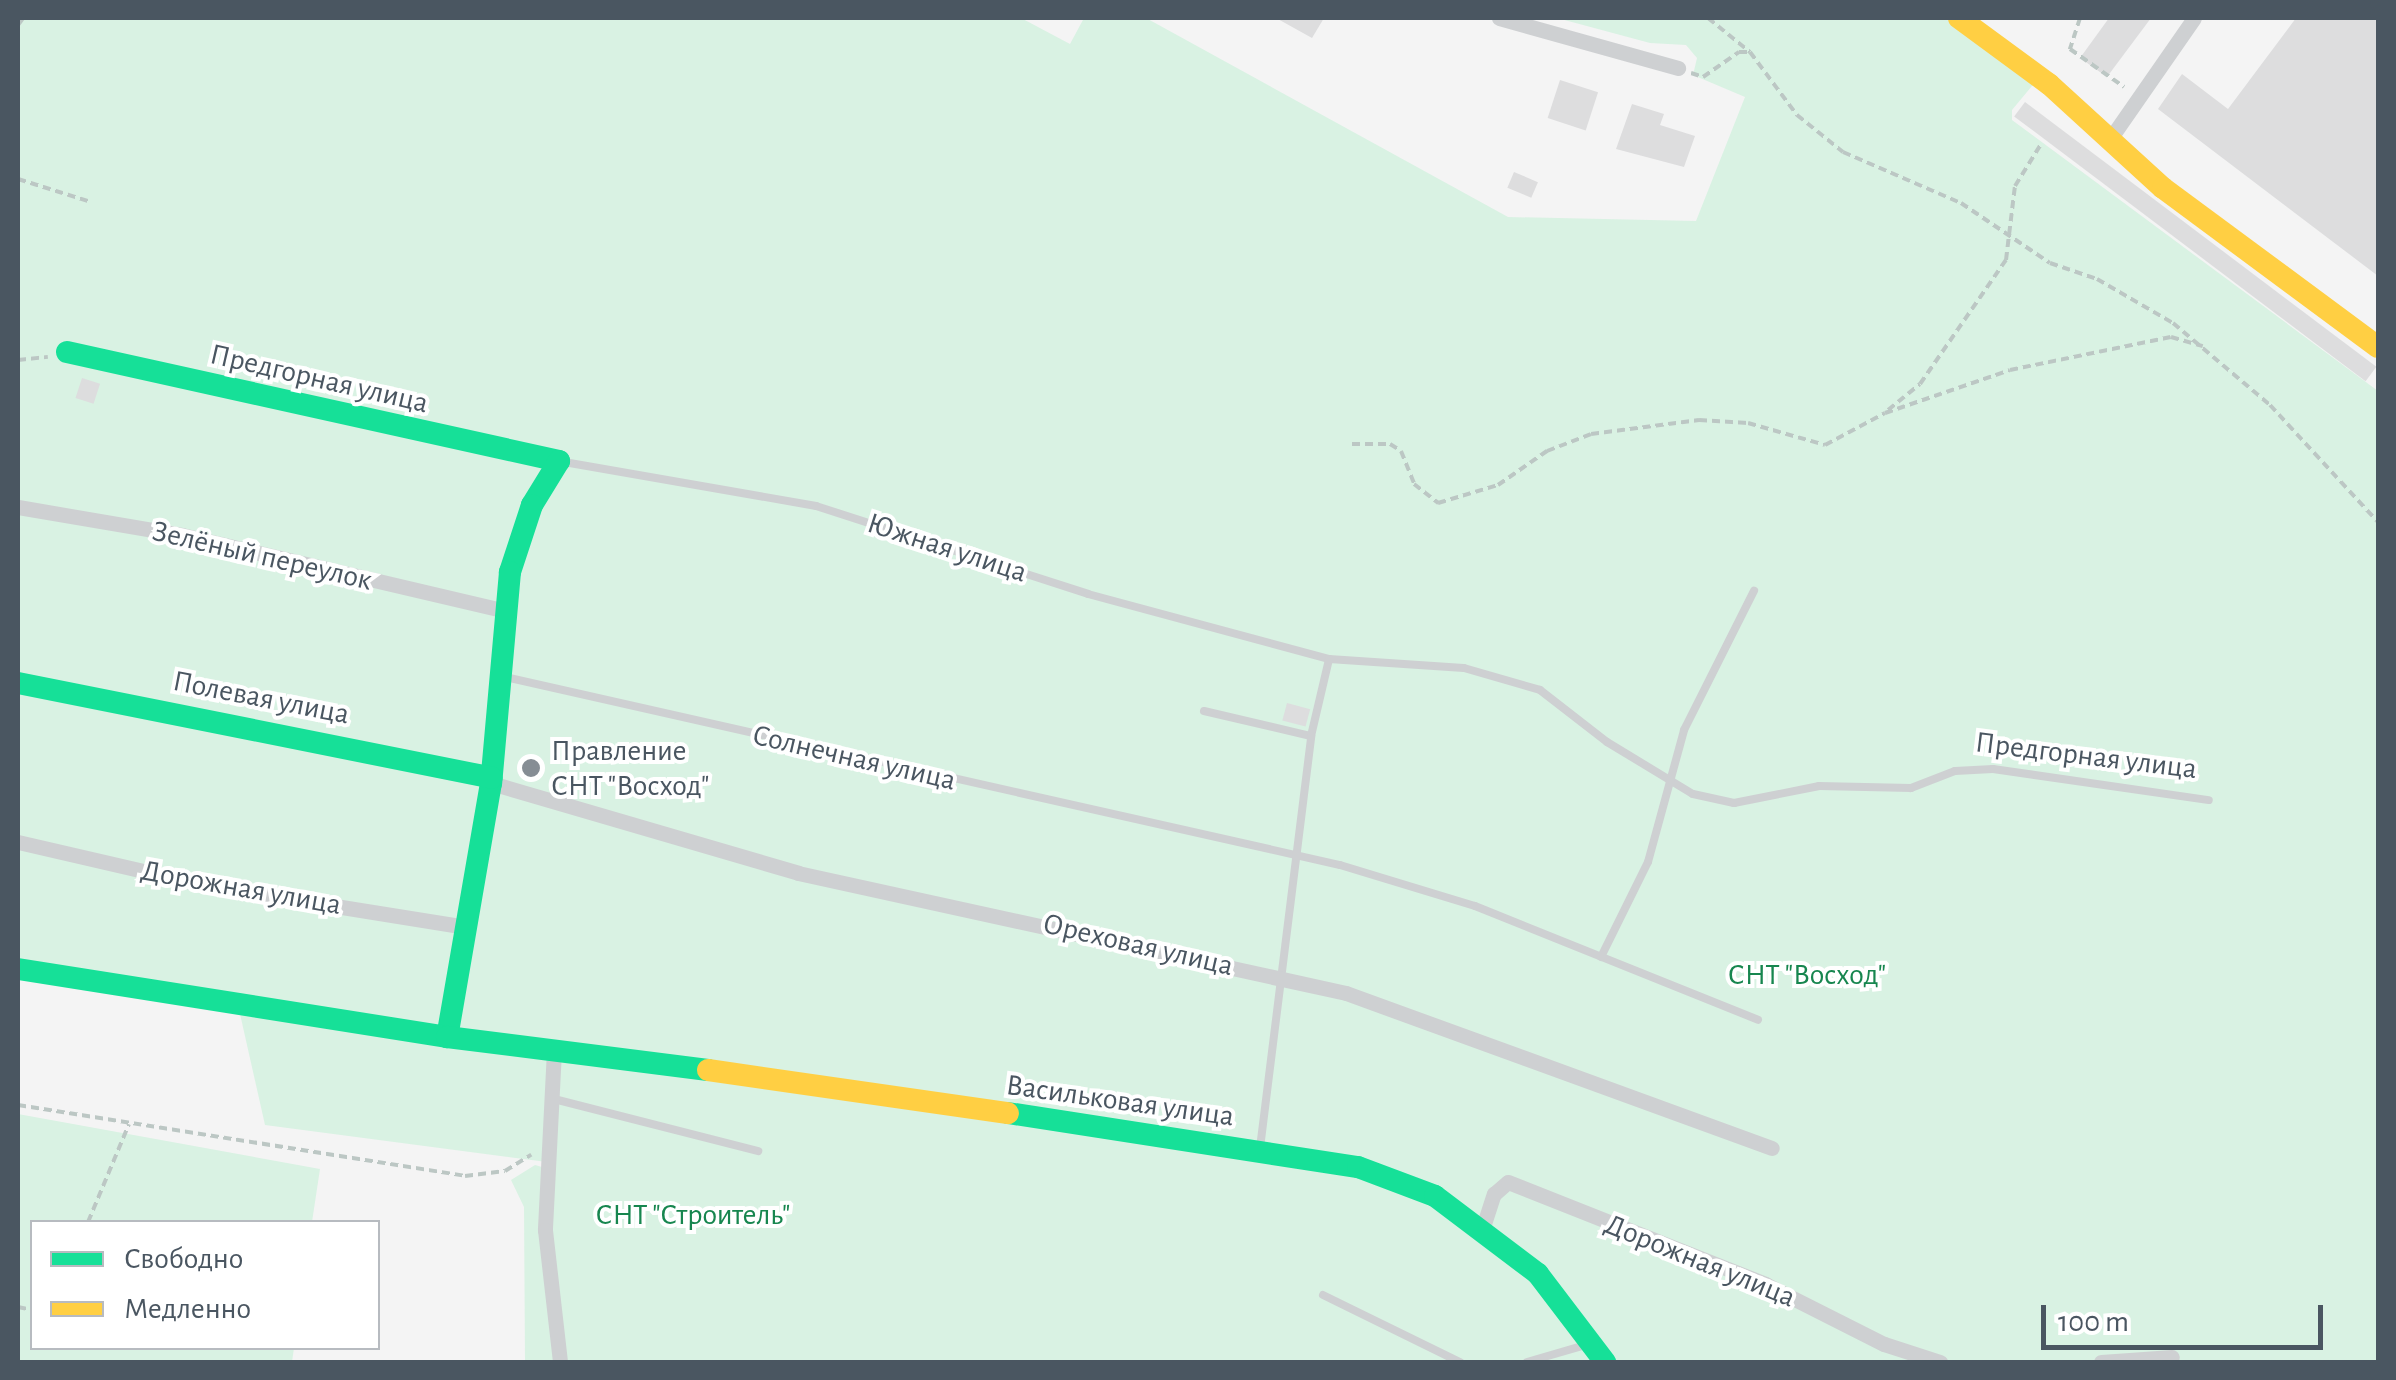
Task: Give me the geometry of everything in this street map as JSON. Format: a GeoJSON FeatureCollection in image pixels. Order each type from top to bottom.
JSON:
{"type":"FeatureCollection","features":[{"type":"Feature","properties":{"kind":"street"},"geometry":{"type":"LineString","coordinates":[[1498,18],[1678,68]]}},
{"type":"Feature","properties":{"kind":"street"},"geometry":{"type":"LineString","coordinates":[[1959,18],[2110,139],[2163,188],[2377,343]]}},
{"type":"Feature","properties":{"kind":"street"},"geometry":{"type":"LineString","coordinates":[[2110,139],[2136,96],[2194,18]]}},
{"type":"Feature","properties":{"kind":"street","name":"Предгорная улица"},"geometry":{"type":"LineString","coordinates":[[67,352],[558,461]]}},
{"type":"Feature","properties":{"kind":"street"},"geometry":{"type":"LineString","coordinates":[[446,1037],[492,781],[496,675],[510,572],[532,506],[558,461]]}},
{"type":"Feature","properties":{"kind":"street","name":"Зелёный переулок"},"geometry":{"type":"LineString","coordinates":[[18,507],[182,535],[506,611]]}},
{"type":"Feature","properties":{"kind":"street","name":"Полевая улица"},"geometry":{"type":"LineString","coordinates":[[18,683],[252,724],[492,781]]}},
{"type":"Feature","properties":{"kind":"street","name":"Ореховая улица"},"geometry":{"type":"LineString","coordinates":[[492,781],[798,873],[1283,978],[1451,1029],[1772,1148]]}},
{"type":"Feature","properties":{"kind":"street","name":"Дорожная улица"},"geometry":{"type":"LineString","coordinates":[[18,842],[204,885],[465,927]]}},
{"type":"Feature","properties":{"kind":"street","name":"Васильковая улица"},"geometry":{"type":"LineString","coordinates":[[18,969],[446,1037],[1358,1167],[1435,1196],[1483,1227],[1538,1274],[1599,1352]]}},
{"type":"Feature","properties":{"kind":"street"},"geometry":{"type":"LineString","coordinates":[[554,1050],[546,1230],[560,1362]]}},
{"type":"Feature","properties":{"kind":"street","name":"Дорожная улица"},"geometry":{"type":"LineString","coordinates":[[1483,1227],[1494,1194],[1508,1182],[1765,1284],[1884,1344],[1940,1362]]}},
{"type":"Feature","properties":{"kind":"street"},"geometry":{"type":"LineString","coordinates":[[2101,1362],[2172,1357]]}},
{"type":"Feature","properties":{"kind":"lane","name":"Южная улица"},"geometry":{"type":"LineString","coordinates":[[558,461],[816,506],[1088,594],[1330,658]]}},
{"type":"Feature","properties":{"kind":"lane"},"geometry":{"type":"LineString","coordinates":[[1601,957],[1648,862],[1668,776],[1684,730],[1754,591]]}},
{"type":"Feature","properties":{"kind":"lane"},"geometry":{"type":"LineString","coordinates":[[1260,1151],[1311,736],[1330,658]]}},
{"type":"Feature","properties":{"kind":"lane","name":"Предгорная улица"},"geometry":{"type":"LineString","coordinates":[[1330,658],[1464,668],[1540,690],[1607,742],[1693,794],[1734,803],[1819,786],[1911,788],[1955,771],[1992,769],[2209,800]]}},
{"type":"Feature","properties":{"kind":"lane","name":"Солнечная улица"},"geometry":{"type":"LineString","coordinates":[[496,675],[1037,801],[1295,855],[1475,906],[1758,1020]]}},
{"type":"Feature","properties":{"kind":"lane"},"geometry":{"type":"LineString","coordinates":[[1204,711],[1311,736]]}},
{"type":"Feature","properties":{"kind":"lane"},"geometry":{"type":"LineString","coordinates":[[550,1098],[758,1151]]}},
{"type":"Feature","properties":{"kind":"lane"},"geometry":{"type":"LineString","coordinates":[[1323,1296],[1460,1362]]}},
{"type":"Feature","properties":{"kind":"lane"},"geometry":{"type":"LineString","coordinates":[[1527,1362],[1599,1352]]}},
{"type":"Feature","properties":{"kind":"path"},"geometry":{"type":"LineString","coordinates":[[18,24],[23,18]]}},
{"type":"Feature","properties":{"kind":"path"},"geometry":{"type":"LineString","coordinates":[[1708,18],[1750,52],[1797,116],[1843,152],[1961,203],[2050,262],[2134,300],[2203,346],[2270,405],[2378,522]]}},
{"type":"Feature","properties":{"kind":"path"},"geometry":{"type":"LineString","coordinates":[[2080,18],[2070,48],[2136,96]]}},
{"type":"Feature","properties":{"kind":"path"},"geometry":{"type":"LineString","coordinates":[[1678,68],[1703,77],[1739,52],[1750,52]]}},
{"type":"Feature","properties":{"kind":"path"},"geometry":{"type":"LineString","coordinates":[[1885,414],[1920,384],[1964,312],[1986,290],[2006,260],[2015,186],[2042,144]]}},
{"type":"Feature","properties":{"kind":"path"},"geometry":{"type":"LineString","coordinates":[[18,179],[91,202]]}},
{"type":"Feature","properties":{"kind":"path"},"geometry":{"type":"LineString","coordinates":[[1352,444],[1390,444],[1402,451],[1414,484],[1438,504],[1498,485],[1546,451],[1591,434],[1700,420],[1748,423],[1826,445],[1885,414],[2010,370],[2170,337],[2203,346]]}},
{"type":"Feature","properties":{"kind":"path"},"geometry":{"type":"LineString","coordinates":[[18,360],[67,352]]}},
{"type":"Feature","properties":{"kind":"path"},"geometry":{"type":"LineString","coordinates":[[18,1105],[465,1176],[515,1166],[538,1150],[549,1132]]}},
{"type":"Feature","properties":{"kind":"path"},"geometry":{"type":"LineString","coordinates":[[89,1220],[129,1124]]}},
{"type":"Feature","properties":{"kind":"green space","name":"СНТ \"Восход\""},"geometry":{"type":"Polygon","coordinates":[[[18,18],[1021,18],[1070,44],[1084,18],[1146,18],[1508,217],[1696,221],[1745,97],[1693,75],[1697,58],[1686,45],[1650,43],[1557,18],[1952,18],[2036,81],[2012,110],[2012,120],[2378,391],[2378,1362],[560,1362],[547,1162],[265,1125],[238,1005],[18,969],[18,18]]]}},
{"type":"Feature","properties":{"kind":"green space"},"geometry":{"type":"Polygon","coordinates":[[[18,1114],[320,1169],[312,1220],[30,1220],[30,1350],[294,1350],[292,1362],[18,1362],[18,1114]]]}},
{"type":"Feature","properties":{"kind":"green space"},"geometry":{"type":"Polygon","coordinates":[[[535,1165],[542,1167],[555,1362],[525,1362],[524,1207],[511,1180],[535,1165]]]}},
{"type":"Feature","properties":{"kind":"building"},"geometry":{"type":"Polygon","coordinates":[[[1276,18],[1324,18],[1312,38],[1276,18]]]}},
{"type":"Feature","properties":{"kind":"building"},"geometry":{"type":"Polygon","coordinates":[[[2109,18],[2151,18],[2107,77],[2080,58],[2109,18]]]}},
{"type":"Feature","properties":{"kind":"building"},"geometry":{"type":"Polygon","coordinates":[[[2296,18],[2378,18],[2378,276],[2158,109],[2182,74],[2228,109],[2296,18]]]}},
{"type":"Feature","properties":{"kind":"building"},"geometry":{"type":"Polygon","coordinates":[[[1560,80],[1598,92],[1586,130],[1548,118],[1560,80]]]}},
{"type":"Feature","properties":{"kind":"building"},"geometry":{"type":"Polygon","coordinates":[[[2025,102],[2376,367],[2366,381],[2014,116],[2025,102]]]}},
{"type":"Feature","properties":{"kind":"building"},"geometry":{"type":"Polygon","coordinates":[[[1632,104],[1664,114],[1660,125],[1695,136],[1684,167],[1616,149],[1632,104]]]}},
{"type":"Feature","properties":{"kind":"building"},"geometry":{"type":"Polygon","coordinates":[[[1514,172],[1538,182],[1531,198],[1507,188],[1514,172]]]}},
{"type":"Feature","properties":{"kind":"building"},"geometry":{"type":"Polygon","coordinates":[[[82,378],[100,384],[94,404],[76,398],[82,378]]]}},
{"type":"Feature","properties":{"kind":"building"},"geometry":{"type":"Polygon","coordinates":[[[1287,703],[1310,709],[1306,727],[1282,720],[1287,703]]]}},
{"type":"Feature","properties":{"kind":"traffic: fast"},"geometry":{"type":"LineString","coordinates":[[67,352],[559,461],[532,505],[510,572],[491,783],[447,1037]]}},
{"type":"Feature","properties":{"kind":"traffic: fast"},"geometry":{"type":"LineString","coordinates":[[18,683],[492,778]]}},
{"type":"Feature","properties":{"kind":"traffic: fast"},"geometry":{"type":"LineString","coordinates":[[18,969],[447,1037],[708,1070]]}},
{"type":"Feature","properties":{"kind":"traffic: fast"},"geometry":{"type":"LineString","coordinates":[[1008,1113],[1358,1167],[1435,1196],[1538,1274],[1605,1362]]}},
{"type":"Feature","properties":{"kind":"traffic: slow"},"geometry":{"type":"LineString","coordinates":[[1959,18],[2049,84],[2163,188],[2378,347]]}},
{"type":"Feature","properties":{"kind":"traffic: slow"},"geometry":{"type":"LineString","coordinates":[[708,1070],[1008,1113]]}},
{"type":"Feature","properties":{"kind":"place","name":"Правление СНТ \"Восход\""},"geometry":{"type":"Point","coordinates":[531,768]}},
{"type":"Feature","properties":{"kind":"park label","name":"СНТ \"Строитель\""},"geometry":{"type":"Point","coordinates":[693,1215]}}]}
